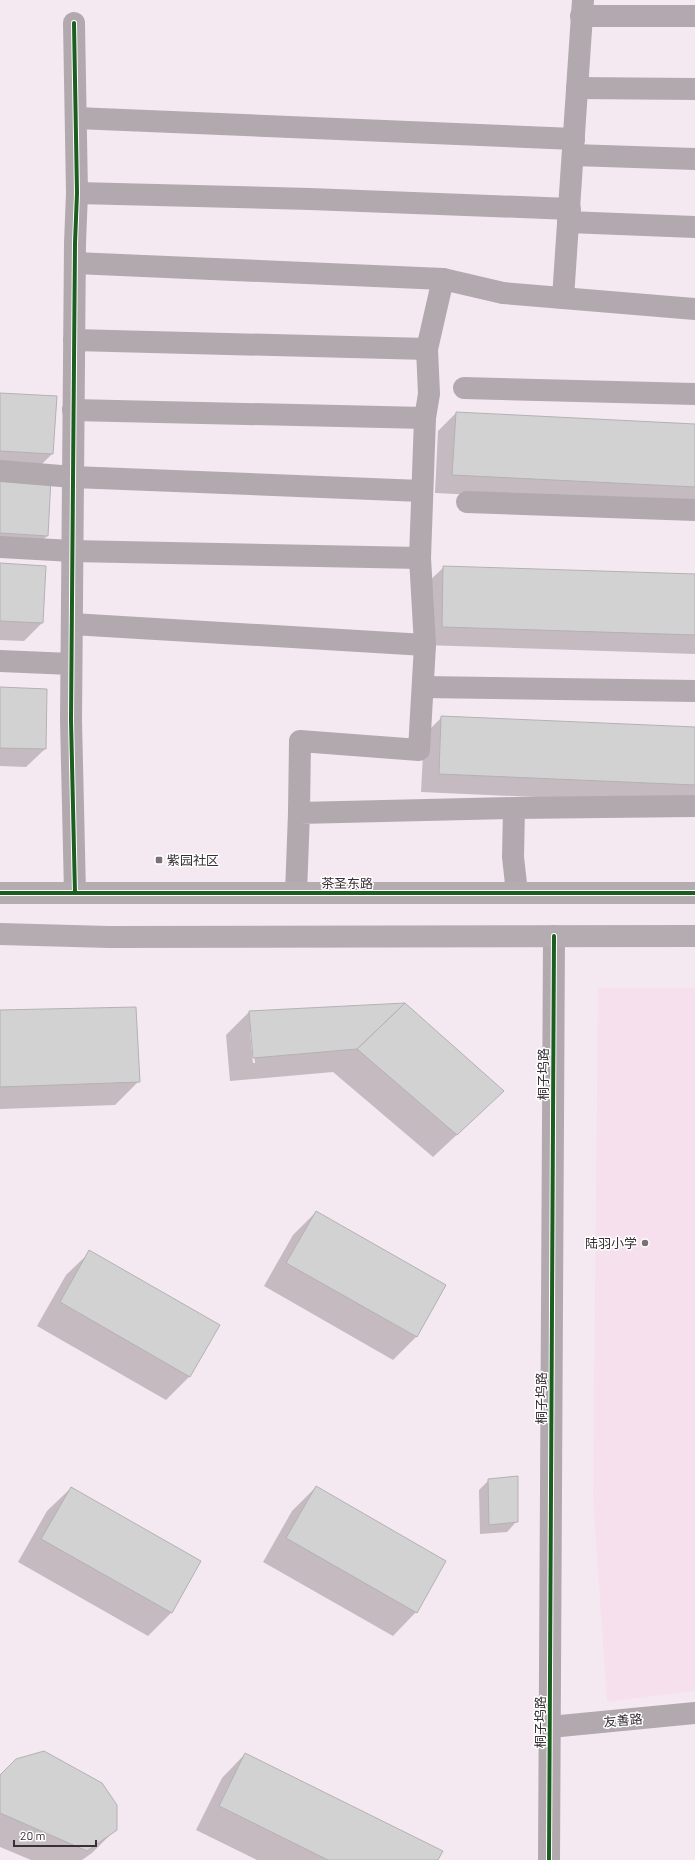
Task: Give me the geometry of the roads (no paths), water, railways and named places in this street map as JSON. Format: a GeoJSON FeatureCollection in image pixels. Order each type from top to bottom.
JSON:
{"type":"FeatureCollection","features":[{"type":"Feature","properties":{"kind":"main road","name":"茶圣东路"},"geometry":{"type":"LineString","coordinates":[[0,893],[695,893]]}},
{"type":"Feature","properties":{"kind":"main road"},"geometry":{"type":"LineString","coordinates":[[0,934],[109,937],[695,936]]}},
{"type":"Feature","properties":{"kind":"street"},"geometry":{"type":"LineString","coordinates":[[563,298],[582,8],[649,8],[695,16]]}},
{"type":"Feature","properties":{"kind":"street"},"geometry":{"type":"LineString","coordinates":[[74,23],[77,193],[73,410],[71,728],[75,893]]}},
{"type":"Feature","properties":{"kind":"street"},"geometry":{"type":"LineString","coordinates":[[577,88],[695,89]]}},
{"type":"Feature","properties":{"kind":"street"},"geometry":{"type":"LineString","coordinates":[[76,118],[574,147],[695,159]]}},
{"type":"Feature","properties":{"kind":"street"},"geometry":{"type":"LineString","coordinates":[[77,193],[310,199],[569,216],[695,227]]}},
{"type":"Feature","properties":{"kind":"street"},"geometry":{"type":"LineString","coordinates":[[75,263],[443,279],[503,293],[695,309]]}},
{"type":"Feature","properties":{"kind":"street"},"geometry":{"type":"LineString","coordinates":[[296,893],[300,741],[419,750],[425,645],[420,558],[424,418],[429,394],[427,349],[443,279]]}},
{"type":"Feature","properties":{"kind":"street"},"geometry":{"type":"LineString","coordinates":[[74,340],[427,349]]}},
{"type":"Feature","properties":{"kind":"street"},"geometry":{"type":"LineString","coordinates":[[464,388],[695,394]]}},
{"type":"Feature","properties":{"kind":"street"},"geometry":{"type":"LineString","coordinates":[[73,410],[424,418]]}},
{"type":"Feature","properties":{"kind":"street"},"geometry":{"type":"LineString","coordinates":[[0,471],[73,477],[421,491]]}},
{"type":"Feature","properties":{"kind":"street"},"geometry":{"type":"LineString","coordinates":[[467,502],[695,510]]}},
{"type":"Feature","properties":{"kind":"street"},"geometry":{"type":"LineString","coordinates":[[0,547],[420,558]]}},
{"type":"Feature","properties":{"kind":"street"},"geometry":{"type":"LineString","coordinates":[[72,624],[425,645]]}},
{"type":"Feature","properties":{"kind":"street"},"geometry":{"type":"LineString","coordinates":[[0,661],[71,664]]}},
{"type":"Feature","properties":{"kind":"street"},"geometry":{"type":"LineString","coordinates":[[423,687],[695,692]]}},
{"type":"Feature","properties":{"kind":"street"},"geometry":{"type":"LineString","coordinates":[[299,813],[695,806]]}},
{"type":"Feature","properties":{"kind":"street"},"geometry":{"type":"LineString","coordinates":[[514,808],[513,857],[517,893]]}},
{"type":"Feature","properties":{"kind":"street","name":"桐子坞路"},"geometry":{"type":"LineString","coordinates":[[549,1860],[554,936]]}},
{"type":"Feature","properties":{"kind":"street","name":"友善路"},"geometry":{"type":"LineString","coordinates":[[550,1727],[695,1713]]}},
{"type":"Feature","properties":{"kind":"place","name":"紫园社区"},"geometry":{"type":"Point","coordinates":[159,860]}},
{"type":"Feature","properties":{"kind":"place","name":"陆羽小学"},"geometry":{"type":"Point","coordinates":[645,1243]}}]}
